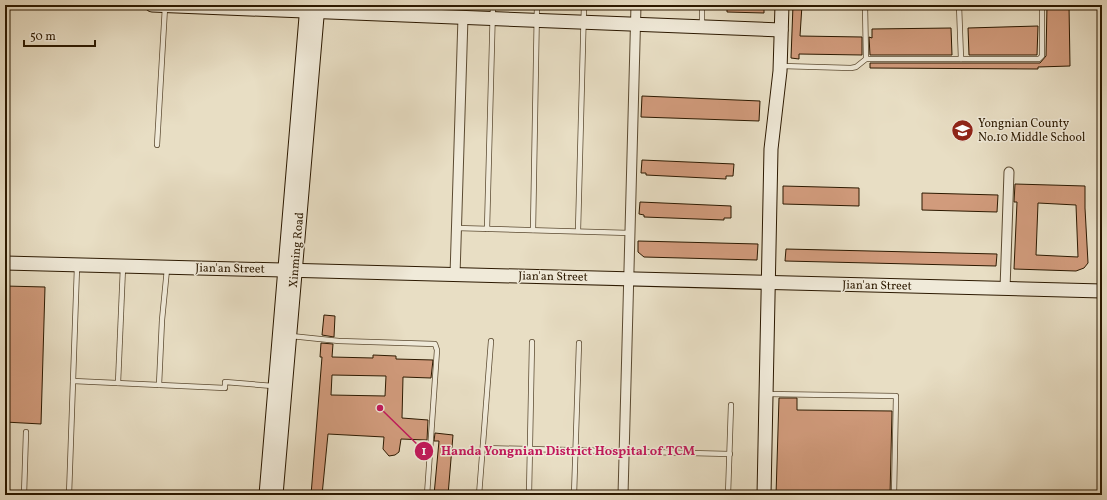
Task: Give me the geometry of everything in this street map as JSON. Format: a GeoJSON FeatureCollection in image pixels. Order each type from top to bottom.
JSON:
{"type":"FeatureCollection","features":[{"type":"Feature","properties":{"kind":"main road"},"geometry":{"type":"LineString","coordinates":[[152,5],[312,8],[493,19],[781,30]]}},
{"type":"Feature","properties":{"kind":"main road"},"geometry":{"type":"LineString","coordinates":[[764,495],[771,149],[780,66],[782,5]]}},
{"type":"Feature","properties":{"kind":"main road","name":"Xinming Road"},"geometry":{"type":"LineString","coordinates":[[266,495],[275,386],[290,270],[312,8]]}},
{"type":"Feature","properties":{"kind":"main road","name":"Jian'an Street"},"geometry":{"type":"LineString","coordinates":[[5,263],[1102,291]]}},
{"type":"Feature","properties":{"kind":"main road","name":"Xinming Road"},"geometry":{"type":"LineString","coordinates":[[276,495],[290,336],[290,270]]}},
{"type":"Feature","properties":{"kind":"street"},"geometry":{"type":"LineString","coordinates":[[623,495],[636,5]]}},
{"type":"Feature","properties":{"kind":"street"},"geometry":{"type":"LineString","coordinates":[[455,275],[463,17]]}},
{"type":"Feature","properties":{"kind":"street"},"geometry":{"type":"LineString","coordinates":[[1005,289],[1008,172]]}},
{"type":"Feature","properties":{"kind":"lane"},"geometry":{"type":"LineString","coordinates":[[487,229],[493,5]]}},
{"type":"Feature","properties":{"kind":"lane"},"geometry":{"type":"LineString","coordinates":[[533,230],[538,5]]}},
{"type":"Feature","properties":{"kind":"lane"},"geometry":{"type":"LineString","coordinates":[[578,231],[584,5]]}},
{"type":"Feature","properties":{"kind":"lane"},"geometry":{"type":"LineString","coordinates":[[702,5],[702,27]]}},
{"type":"Feature","properties":{"kind":"lane"},"geometry":{"type":"LineString","coordinates":[[865,5],[866,59]]}},
{"type":"Feature","properties":{"kind":"lane"},"geometry":{"type":"LineString","coordinates":[[959,5],[960,59]]}},
{"type":"Feature","properties":{"kind":"lane"},"geometry":{"type":"LineString","coordinates":[[780,66],[851,68],[856,67],[866,59],[1039,59],[1042,56],[1042,5]]}},
{"type":"Feature","properties":{"kind":"lane"},"geometry":{"type":"LineString","coordinates":[[157,145],[165,6]]}},
{"type":"Feature","properties":{"kind":"lane"},"geometry":{"type":"LineString","coordinates":[[456,228],[630,233]]}},
{"type":"Feature","properties":{"kind":"lane"},"geometry":{"type":"LineString","coordinates":[[69,495],[77,265]]}},
{"type":"Feature","properties":{"kind":"lane"},"geometry":{"type":"LineString","coordinates":[[118,383],[123,266]]}},
{"type":"Feature","properties":{"kind":"lane"},"geometry":{"type":"LineString","coordinates":[[159,385],[162,320],[167,267]]}},
{"type":"Feature","properties":{"kind":"lane"},"geometry":{"type":"LineString","coordinates":[[290,336],[339,341],[435,344],[437,350],[427,495]]}},
{"type":"Feature","properties":{"kind":"lane"},"geometry":{"type":"LineString","coordinates":[[479,495],[491,340]]}},
{"type":"Feature","properties":{"kind":"lane"},"geometry":{"type":"LineString","coordinates":[[529,495],[532,342]]}},
{"type":"Feature","properties":{"kind":"lane"},"geometry":{"type":"LineString","coordinates":[[574,495],[579,343]]}},
{"type":"Feature","properties":{"kind":"lane"},"geometry":{"type":"LineString","coordinates":[[73,381],[225,388],[225,382],[275,386]]}},
{"type":"Feature","properties":{"kind":"lane"},"geometry":{"type":"LineString","coordinates":[[767,394],[896,396],[894,495]]}},
{"type":"Feature","properties":{"kind":"lane"},"geometry":{"type":"LineString","coordinates":[[728,495],[731,405]]}},
{"type":"Feature","properties":{"kind":"lane"},"geometry":{"type":"LineString","coordinates":[[24,495],[26,432]]}},
{"type":"Feature","properties":{"kind":"lane"},"geometry":{"type":"LineString","coordinates":[[483,448],[730,454]]}},
{"type":"Feature","properties":{"kind":"building"},"geometry":{"type":"Polygon","coordinates":[[[727,5],[764,5],[764,13],[727,12],[727,5]]]}},
{"type":"Feature","properties":{"kind":"building"},"geometry":{"type":"Polygon","coordinates":[[[793,5],[802,5],[800,36],[862,37],[862,55],[799,54],[799,59],[791,58],[793,5]]]}},
{"type":"Feature","properties":{"kind":"building"},"geometry":{"type":"Polygon","coordinates":[[[1047,5],[1069,5],[1070,66],[1038,67],[1038,69],[870,68],[870,63],[1040,63],[1046,56],[1047,5]]]}},
{"type":"Feature","properties":{"kind":"building"},"geometry":{"type":"Polygon","coordinates":[[[1038,26],[1037,55],[969,55],[968,28],[1038,26]]]}},
{"type":"Feature","properties":{"kind":"building"},"geometry":{"type":"Polygon","coordinates":[[[951,28],[952,55],[870,55],[869,37],[872,38],[872,29],[951,28]]]}},
{"type":"Feature","properties":{"kind":"building"},"geometry":{"type":"Polygon","coordinates":[[[642,96],[760,101],[759,121],[641,117],[642,96]]]}},
{"type":"Feature","properties":{"kind":"building"},"geometry":{"type":"Polygon","coordinates":[[[642,160],[734,164],[733,176],[726,176],[726,179],[646,175],[646,173],[641,173],[642,160]]]}},
{"type":"Feature","properties":{"kind":"building"},"geometry":{"type":"Polygon","coordinates":[[[1015,184],[1085,186],[1088,263],[1084,268],[1076,271],[1014,269],[1017,202],[1014,202],[1015,184]],[[1038,203],[1036,255],[1078,257],[1076,205],[1038,203]]]}},
{"type":"Feature","properties":{"kind":"building"},"geometry":{"type":"Polygon","coordinates":[[[783,186],[859,188],[859,206],[783,204],[783,186]]]}},
{"type":"Feature","properties":{"kind":"building"},"geometry":{"type":"Polygon","coordinates":[[[922,193],[998,195],[997,212],[922,210],[922,193]]]}},
{"type":"Feature","properties":{"kind":"building"},"geometry":{"type":"Polygon","coordinates":[[[640,202],[731,206],[731,218],[724,218],[724,220],[644,217],[644,215],[639,214],[640,202]]]}},
{"type":"Feature","properties":{"kind":"building"},"geometry":{"type":"Polygon","coordinates":[[[638,241],[758,244],[757,260],[644,257],[638,252],[638,241]]]}},
{"type":"Feature","properties":{"kind":"building"},"geometry":{"type":"Polygon","coordinates":[[[786,249],[997,254],[996,266],[785,261],[786,249]]]}},
{"type":"Feature","properties":{"kind":"building"},"geometry":{"type":"Polygon","coordinates":[[[5,286],[45,287],[41,424],[5,422],[5,286]]]}},
{"type":"Feature","properties":{"kind":"building"},"geometry":{"type":"Polygon","coordinates":[[[324,315],[335,316],[334,337],[322,335],[324,315]]]}},
{"type":"Feature","properties":{"kind":"building"},"geometry":{"type":"Polygon","coordinates":[[[321,343],[333,344],[332,357],[373,358],[373,355],[396,356],[396,359],[433,360],[431,378],[403,377],[402,418],[428,420],[427,440],[401,439],[399,452],[395,455],[389,456],[383,449],[384,437],[328,434],[322,495],[311,495],[322,357],[320,357],[321,343]],[[332,375],[331,395],[385,396],[386,376],[332,375]]]}},
{"type":"Feature","properties":{"kind":"building"},"geometry":{"type":"Polygon","coordinates":[[[779,398],[797,398],[797,410],[892,411],[890,495],[776,495],[779,398]]]}},
{"type":"Feature","properties":{"kind":"building"},"geometry":{"type":"Polygon","coordinates":[[[435,433],[453,435],[448,495],[434,495],[439,441],[434,441],[435,433]]]}},
{"type":"Feature","properties":{"kind":"place","name":"Yongnian County No.10 Middle School"},"geometry":{"type":"Point","coordinates":[963,131]}},
{"type":"Feature","properties":{"kind":"place","name":"Handa Yongnian District Hospital of TCM"},"geometry":{"type":"Point","coordinates":[380,408]}}]}
